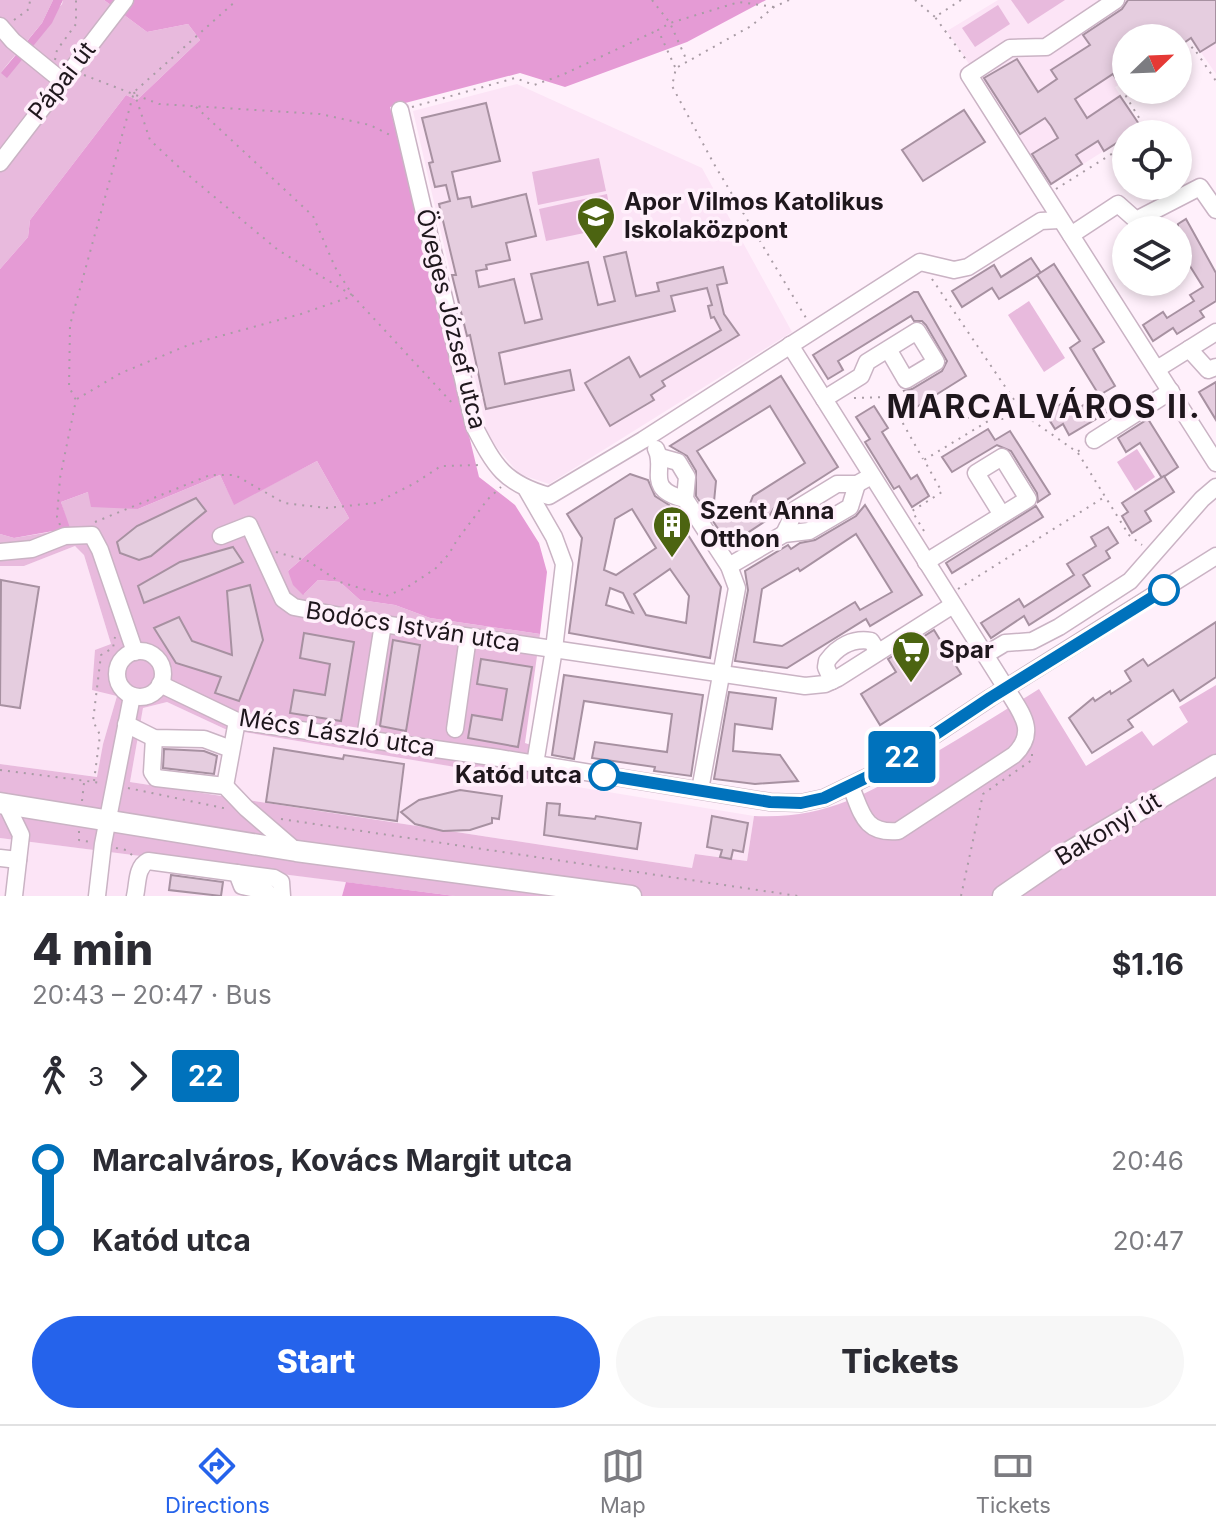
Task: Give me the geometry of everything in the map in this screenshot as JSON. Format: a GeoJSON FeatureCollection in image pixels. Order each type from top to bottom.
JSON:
{"type":"FeatureCollection","features":[{"type":"Feature","properties":{"kind":"main road","name":"Bakonyi út"},"geometry":{"type":"LineString","coordinates":[[1003,896],[1057,859],[1216,765]]}},
{"type":"Feature","properties":{"kind":"main road"},"geometry":{"type":"LineString","coordinates":[[3,804],[296,851],[631,896]]}},
{"type":"Feature","properties":{"kind":"street","name":"Pápai út"},"geometry":{"type":"LineString","coordinates":[[0,163],[125,0]]}},
{"type":"Feature","properties":{"kind":"street"},"geometry":{"type":"LineString","coordinates":[[1116,0],[1046,47],[1010,48],[969,75],[1216,463]]}},
{"type":"Feature","properties":{"kind":"street"},"geometry":{"type":"LineString","coordinates":[[0,27],[13,41],[50,64],[61,80]]}},
{"type":"Feature","properties":{"kind":"street","name":"Öveges József utca"},"geometry":{"type":"LineString","coordinates":[[400,110],[474,426],[493,464],[511,482],[527,490]]}},
{"type":"Feature","properties":{"kind":"street"},"geometry":{"type":"LineString","coordinates":[[1071,235],[1118,204],[1136,220],[1200,187],[1216,210]]}},
{"type":"Feature","properties":{"kind":"street"},"geometry":{"type":"LineString","coordinates":[[527,490],[549,496],[920,262],[954,270],[968,267],[1041,221],[1059,220]]}},
{"type":"Feature","properties":{"kind":"street"},"geometry":{"type":"LineString","coordinates":[[1157,369],[1216,332]]}},
{"type":"Feature","properties":{"kind":"street"},"geometry":{"type":"LineString","coordinates":[[790,345],[824,399],[864,480],[926,562],[1025,720],[1024,744],[1014,755],[898,831],[881,831],[871,826],[851,787]]}},
{"type":"Feature","properties":{"kind":"street"},"geometry":{"type":"LineString","coordinates":[[824,399],[861,376],[867,362],[888,349]]}},
{"type":"Feature","properties":{"kind":"street"},"geometry":{"type":"LineString","coordinates":[[1189,349],[1208,370],[1216,367]]}},
{"type":"Feature","properties":{"kind":"street"},"geometry":{"type":"LineString","coordinates":[[1094,440],[1171,391]]}},
{"type":"Feature","properties":{"kind":"street"},"geometry":{"type":"LineString","coordinates":[[649,435],[660,457],[657,473],[660,481],[670,494],[685,499],[729,566],[737,588],[700,790]]}},
{"type":"Feature","properties":{"kind":"street"},"geometry":{"type":"LineString","coordinates":[[660,457],[678,462],[687,477],[685,499]]}},
{"type":"Feature","properties":{"kind":"street"},"geometry":{"type":"LineString","coordinates":[[729,566],[784,534],[809,531],[850,507],[864,480]]}},
{"type":"Feature","properties":{"kind":"street"},"geometry":{"type":"LineString","coordinates":[[784,534],[796,509],[837,484],[864,480]]}},
{"type":"Feature","properties":{"kind":"street"},"geometry":{"type":"LineString","coordinates":[[985,655],[1005,643],[1032,641],[1130,581],[1207,493],[1216,487]]}},
{"type":"Feature","properties":{"kind":"street"},"geometry":{"type":"LineString","coordinates":[[527,490],[554,537],[564,564],[535,764]]}},
{"type":"Feature","properties":{"kind":"street"},"geometry":{"type":"LineString","coordinates":[[926,562],[1002,515]]}},
{"type":"Feature","properties":{"kind":"street"},"geometry":{"type":"LineString","coordinates":[[221,536],[249,525],[259,547]]}},
{"type":"Feature","properties":{"kind":"street"},"geometry":{"type":"LineString","coordinates":[[0,552],[32,549],[65,536],[92,535],[135,652]]}},
{"type":"Feature","properties":{"kind":"street","name":"Bodócs István utca"},"geometry":{"type":"LineString","coordinates":[[259,547],[283,599],[294,607],[383,624],[805,686],[832,681]]}},
{"type":"Feature","properties":{"kind":"street","name":"Mécs László utca"},"geometry":{"type":"LineString","coordinates":[[160,684],[237,721],[365,738],[770,802],[801,803],[851,787],[882,770],[1216,556]]}},
{"type":"Feature","properties":{"kind":"street"},"geometry":{"type":"LineString","coordinates":[[1130,581],[1146,601]]}},
{"type":"Feature","properties":{"kind":"street"},"geometry":{"type":"LineString","coordinates":[[878,652],[871,641],[859,639],[849,643],[827,661],[826,667],[832,681],[878,652],[950,600]]}},
{"type":"Feature","properties":{"kind":"street"},"geometry":{"type":"LineString","coordinates":[[365,738],[383,624]]}},
{"type":"Feature","properties":{"kind":"street"},"geometry":{"type":"LineString","coordinates":[[455,729],[468,637]]}},
{"type":"Feature","properties":{"kind":"street"},"geometry":{"type":"LineString","coordinates":[[135,652],[150,654],[162,669],[160,684],[148,696],[132,696],[120,686],[117,671],[124,658],[135,652]]}},
{"type":"Feature","properties":{"kind":"street"},"geometry":{"type":"LineString","coordinates":[[97,896],[107,820],[132,696]]}},
{"type":"Feature","properties":{"kind":"street"},"geometry":{"type":"LineString","coordinates":[[225,786],[237,721]]}},
{"type":"Feature","properties":{"kind":"street"},"geometry":{"type":"LineString","coordinates":[[126,724],[154,738],[204,739],[231,749]]}},
{"type":"Feature","properties":{"kind":"street"},"geometry":{"type":"LineString","coordinates":[[154,738],[152,772],[156,778],[225,786],[253,815],[296,851]]}},
{"type":"Feature","properties":{"kind":"street"},"geometry":{"type":"LineString","coordinates":[[3,804],[21,835],[10,889]]}},
{"type":"Feature","properties":{"kind":"street"},"geometry":{"type":"LineString","coordinates":[[0,858],[18,860]]}},
{"type":"Feature","properties":{"kind":"street"},"geometry":{"type":"LineString","coordinates":[[135,896],[139,871],[142,864],[148,861],[274,878],[281,882],[282,896]]}},
{"type":"Feature","properties":{"kind":"street"},"geometry":{"type":"LineString","coordinates":[[237,873],[242,886],[266,891],[270,896]]}},
{"type":"Feature","properties":{"kind":"path"},"geometry":{"type":"LineString","coordinates":[[0,27],[29,9],[30,0]]}},
{"type":"Feature","properties":{"kind":"path"},"geometry":{"type":"LineString","coordinates":[[50,64],[76,24],[76,0]]}},
{"type":"Feature","properties":{"kind":"path"},"geometry":{"type":"LineString","coordinates":[[65,536],[57,517],[60,478],[76,400],[69,387],[70,325],[134,92],[237,0]]}},
{"type":"Feature","properties":{"kind":"path"},"geometry":{"type":"LineString","coordinates":[[652,0],[670,23],[688,62]]}},
{"type":"Feature","properties":{"kind":"path"},"geometry":{"type":"LineString","coordinates":[[676,68],[751,26],[774,7],[789,0]]}},
{"type":"Feature","properties":{"kind":"path"},"geometry":{"type":"LineString","coordinates":[[915,0],[935,17],[974,72]]}},
{"type":"Feature","properties":{"kind":"path"},"geometry":{"type":"LineString","coordinates":[[935,17],[961,0]]}},
{"type":"Feature","properties":{"kind":"path"},"geometry":{"type":"LineString","coordinates":[[400,110],[515,78],[534,85],[562,75],[670,23],[739,2],[774,7]]}},
{"type":"Feature","properties":{"kind":"path"},"geometry":{"type":"LineString","coordinates":[[658,30],[676,68],[672,86],[714,164],[814,331]]}},
{"type":"Feature","properties":{"kind":"path"},"geometry":{"type":"LineString","coordinates":[[1192,48],[1216,81]]}},
{"type":"Feature","properties":{"kind":"path"},"geometry":{"type":"LineString","coordinates":[[80,74],[159,104],[320,114],[370,125],[408,144]]}},
{"type":"Feature","properties":{"kind":"path"},"geometry":{"type":"LineString","coordinates":[[134,92],[150,140],[181,169],[278,250],[353,296]]}},
{"type":"Feature","properties":{"kind":"path"},"geometry":{"type":"LineString","coordinates":[[196,107],[313,216],[335,267],[353,296],[454,404]]}},
{"type":"Feature","properties":{"kind":"path"},"geometry":{"type":"LineString","coordinates":[[1044,197],[1112,154]]}},
{"type":"Feature","properties":{"kind":"path"},"geometry":{"type":"LineString","coordinates":[[920,262],[1027,417]]}},
{"type":"Feature","properties":{"kind":"path"},"geometry":{"type":"LineString","coordinates":[[76,400],[121,373],[191,344],[301,314],[353,296]]}},
{"type":"Feature","properties":{"kind":"path"},"geometry":{"type":"LineString","coordinates":[[856,398],[888,397],[924,460]]}},
{"type":"Feature","properties":{"kind":"path"},"geometry":{"type":"LineString","coordinates":[[895,410],[990,420]]}},
{"type":"Feature","properties":{"kind":"path"},"geometry":{"type":"LineString","coordinates":[[1077,452],[1129,535],[1153,554]]}},
{"type":"Feature","properties":{"kind":"path"},"geometry":{"type":"LineString","coordinates":[[89,525],[210,475],[235,475],[284,503],[326,508],[376,503],[441,466],[493,464]]}},
{"type":"Feature","properties":{"kind":"path"},"geometry":{"type":"LineString","coordinates":[[259,547],[308,561],[340,582],[386,596],[406,588],[435,569],[488,499],[511,482]]}},
{"type":"Feature","properties":{"kind":"path"},"geometry":{"type":"LineString","coordinates":[[950,600],[1106,496]]}},
{"type":"Feature","properties":{"kind":"path"},"geometry":{"type":"LineString","coordinates":[[94,782],[100,735],[93,721],[101,655],[113,648],[113,628]]}},
{"type":"Feature","properties":{"kind":"path"},"geometry":{"type":"LineString","coordinates":[[961,896],[983,794],[1032,760],[1026,735]]}},
{"type":"Feature","properties":{"kind":"path"},"geometry":{"type":"LineString","coordinates":[[0,770],[114,785],[253,815],[798,896]]}},
{"type":"Feature","properties":{"kind":"shaded area"},"geometry":{"type":"Polygon","coordinates":[[[0,0],[53,0],[42,23],[1,72],[63,0],[104,0],[147,32],[188,24],[200,40],[137,100],[126,95],[30,220],[28,237],[0,269],[0,0]]]}},
{"type":"Feature","properties":{"kind":"shaded area"},"geometry":{"type":"Polygon","coordinates":[[[53,0],[63,0],[52,23],[7,78],[1,73],[42,23],[53,0]]]}},
{"type":"Feature","properties":{"kind":"shaded area"},"geometry":{"type":"Polygon","coordinates":[[[104,0],[766,0],[687,42],[565,87],[520,73],[390,107],[479,477],[515,505],[539,543],[547,572],[540,634],[430,618],[395,605],[360,600],[340,582],[318,580],[303,595],[293,585],[288,571],[349,518],[317,461],[234,505],[220,475],[138,509],[91,507],[88,492],[61,502],[70,528],[14,538],[0,534],[0,269],[28,237],[30,220],[126,95],[137,100],[200,40],[188,24],[147,32],[104,0]]]}},
{"type":"Feature","properties":{"kind":"shaded area"},"geometry":{"type":"Polygon","coordinates":[[[998,0],[1216,0],[1216,74],[1192,39],[1192,24],[1112,24],[1112,104],[1126,104],[1136,120],[1112,120],[1112,146],[1050,185],[947,31],[998,0]]]}},
{"type":"Feature","properties":{"kind":"shaded area"},"geometry":{"type":"Polygon","coordinates":[[[1011,0],[1065,0],[1028,24],[1011,0]]]}},
{"type":"Feature","properties":{"kind":"shaded area"},"geometry":{"type":"Polygon","coordinates":[[[998,5],[1010,24],[975,47],[962,28],[998,5]]]}},
{"type":"Feature","properties":{"kind":"shaded area","name":"Apor Vilmos Katolikus Iskolaközpont"},"geometry":{"type":"Polygon","coordinates":[[[517,84],[702,168],[792,332],[549,484],[519,474],[488,437],[413,111],[517,84]]]}},
{"type":"Feature","properties":{"kind":"shaded area"},"geometry":{"type":"Polygon","coordinates":[[[599,158],[606,191],[538,205],[532,172],[599,158]]]}},
{"type":"Feature","properties":{"kind":"shaded area"},"geometry":{"type":"Polygon","coordinates":[[[607,194],[613,227],[546,241],[539,209],[607,194]]]}},
{"type":"Feature","properties":{"kind":"shaded area"},"geometry":{"type":"Polygon","coordinates":[[[1029,301],[1065,358],[1044,372],[1008,315],[1029,301]]]}},
{"type":"Feature","properties":{"kind":"shaded area"},"geometry":{"type":"Polygon","coordinates":[[[1137,449],[1155,477],[1135,491],[1117,462],[1137,449]]]}},
{"type":"Feature","properties":{"kind":"shaded area"},"geometry":{"type":"Polygon","coordinates":[[[317,461],[349,518],[288,571],[304,594],[318,580],[340,582],[360,600],[395,605],[430,618],[540,634],[525,743],[534,746],[528,779],[225,729],[167,702],[143,708],[130,782],[692,868],[695,854],[747,861],[754,816],[806,813],[851,799],[894,778],[1039,689],[1086,766],[1142,731],[1153,746],[1188,722],[1179,707],[1216,685],[1216,896],[455,896],[0,838],[0,764],[97,777],[117,696],[92,690],[95,650],[111,644],[84,555],[75,546],[24,566],[0,566],[0,534],[14,538],[69,529],[61,502],[88,492],[138,509],[220,475],[234,504],[317,461]]]}},
{"type":"Feature","properties":{"kind":"shaded area"},"geometry":{"type":"Polygon","coordinates":[[[75,546],[84,555],[111,644],[117,696],[103,744],[98,777],[0,764],[0,566],[24,566],[75,546]]]}},
{"type":"Feature","properties":{"kind":"shaded area"},"geometry":{"type":"Polygon","coordinates":[[[167,702],[225,729],[754,816],[747,861],[696,854],[692,868],[130,782],[143,708],[167,702]]]}},
{"type":"Feature","properties":{"kind":"shaded area"},"geometry":{"type":"Polygon","coordinates":[[[0,838],[346,882],[342,896],[0,896],[0,838]]]}},
{"type":"Feature","properties":{"kind":"shaded area"},"geometry":{"type":"Polygon","coordinates":[[[346,882],[455,896],[342,896],[346,882]]]}},
{"type":"Feature","properties":{"kind":"building"},"geometry":{"type":"Polygon","coordinates":[[[1128,0],[1216,0],[1216,42],[1200,52],[1192,40],[1192,24],[1112,24],[1112,75],[1075,99],[1087,118],[1112,101],[1112,104],[1125,104],[1136,120],[1112,120],[1112,146],[1104,151],[1098,141],[1076,155],[1082,164],[1051,184],[1032,154],[1058,138],[1051,126],[1045,118],[1020,134],[984,78],[1017,59],[1038,92],[1057,79],[1051,70],[1090,45],[1083,35],[1122,9],[1128,0]]]}},
{"type":"Feature","properties":{"kind":"building"},"geometry":{"type":"Polygon","coordinates":[[[486,103],[500,161],[452,172],[458,199],[470,197],[472,207],[526,194],[536,236],[506,243],[510,260],[486,265],[487,269],[476,271],[479,287],[514,279],[525,323],[542,319],[531,274],[588,262],[598,305],[615,301],[604,257],[626,252],[636,296],[659,291],[657,283],[723,267],[727,283],[717,285],[724,314],[739,335],[662,381],[665,386],[651,395],[654,400],[610,426],[585,383],[629,357],[640,377],[721,330],[714,317],[711,318],[708,306],[712,305],[707,288],[671,296],[675,311],[499,353],[505,384],[570,370],[574,390],[486,409],[470,335],[467,336],[452,275],[456,275],[439,204],[450,201],[446,185],[435,187],[429,163],[433,162],[422,118],[486,103]]]}},
{"type":"Feature","properties":{"kind":"building"},"geometry":{"type":"Polygon","coordinates":[[[964,110],[985,142],[923,181],[902,150],[964,110]]]}},
{"type":"Feature","properties":{"kind":"building"},"geometry":{"type":"Polygon","coordinates":[[[1192,230],[1216,273],[1216,301],[1200,311],[1204,317],[1177,334],[1173,328],[1153,341],[1143,325],[1163,312],[1167,318],[1194,301],[1192,294],[1203,287],[1192,269],[1192,230]]]}},
{"type":"Feature","properties":{"kind":"building"},"geometry":{"type":"Polygon","coordinates":[[[1031,258],[1041,273],[999,299],[992,288],[962,307],[952,291],[994,265],[1001,277],[1031,258]]]}},
{"type":"Feature","properties":{"kind":"building"},"geometry":{"type":"Polygon","coordinates":[[[1054,264],[1104,342],[1093,349],[1115,386],[1099,395],[1070,348],[1080,341],[1037,275],[1054,264]]]}},
{"type":"Feature","properties":{"kind":"building"},"geometry":{"type":"Polygon","coordinates":[[[918,292],[966,376],[915,408],[904,391],[942,371],[947,361],[926,325],[922,321],[914,321],[911,316],[838,361],[843,370],[828,379],[813,355],[918,292]]]}},
{"type":"Feature","properties":{"kind":"building"},"geometry":{"type":"Polygon","coordinates":[[[781,376],[838,467],[774,508],[767,520],[729,545],[696,496],[696,471],[687,456],[670,446],[781,376]],[[770,406],[697,451],[716,481],[714,502],[726,521],[749,506],[753,496],[805,463],[770,406]]]}},
{"type":"Feature","properties":{"kind":"building"},"geometry":{"type":"Polygon","coordinates":[[[1216,382],[1216,420],[1199,392],[1216,382]]]}},
{"type":"Feature","properties":{"kind":"building"},"geometry":{"type":"Polygon","coordinates":[[[1103,393],[1113,409],[1069,435],[1063,424],[1055,429],[1045,413],[1066,401],[1072,412],[1103,393]]]}},
{"type":"Feature","properties":{"kind":"building"},"geometry":{"type":"Polygon","coordinates":[[[874,406],[888,428],[882,432],[911,479],[917,475],[929,496],[912,507],[899,486],[894,489],[865,442],[870,439],[856,417],[874,406]]]}},
{"type":"Feature","properties":{"kind":"building"},"geometry":{"type":"Polygon","coordinates":[[[1148,419],[1178,467],[1162,478],[1140,443],[1126,452],[1118,438],[1148,419]]]}},
{"type":"Feature","properties":{"kind":"building"},"geometry":{"type":"Polygon","coordinates":[[[988,429],[995,440],[1010,431],[1050,494],[1038,502],[1037,493],[1011,451],[997,445],[952,472],[942,457],[988,429]]]}},
{"type":"Feature","properties":{"kind":"building","name":"Szent Anna Otthon"},"geometry":{"type":"Polygon","coordinates":[[[630,474],[648,480],[655,496],[669,505],[721,587],[710,658],[569,633],[582,538],[567,514],[630,474]],[[632,509],[615,519],[604,570],[616,575],[656,548],[632,509]],[[670,569],[634,594],[646,615],[686,623],[689,596],[670,569]],[[610,588],[606,605],[633,613],[623,593],[610,588]]]}},
{"type":"Feature","properties":{"kind":"building"},"geometry":{"type":"Polygon","coordinates":[[[1164,476],[1174,492],[1145,511],[1151,521],[1132,533],[1122,516],[1128,512],[1122,503],[1164,476]]]}},
{"type":"Feature","properties":{"kind":"building"},"geometry":{"type":"Polygon","coordinates":[[[196,498],[206,511],[151,556],[139,560],[120,553],[117,542],[137,526],[196,498]]]}},
{"type":"Feature","properties":{"kind":"building"},"geometry":{"type":"Polygon","coordinates":[[[865,505],[922,595],[870,626],[866,619],[787,668],[735,661],[748,590],[745,571],[788,545],[791,549],[800,543],[815,540],[856,516],[865,505]],[[856,534],[800,571],[798,568],[762,589],[754,642],[782,646],[855,602],[860,610],[892,592],[856,534]]]}},
{"type":"Feature","properties":{"kind":"building"},"geometry":{"type":"Polygon","coordinates":[[[1036,506],[1043,517],[952,573],[946,563],[1036,506]]]}},
{"type":"Feature","properties":{"kind":"building"},"geometry":{"type":"Polygon","coordinates":[[[1108,527],[1118,543],[1106,551],[1110,558],[1083,575],[1090,586],[1029,625],[1024,616],[991,638],[981,623],[1019,599],[1024,607],[1074,575],[1067,564],[1096,546],[1091,537],[1108,527]]]}},
{"type":"Feature","properties":{"kind":"building"},"geometry":{"type":"Polygon","coordinates":[[[233,547],[243,562],[144,603],[138,586],[180,562],[233,547]]]}},
{"type":"Feature","properties":{"kind":"building"},"geometry":{"type":"Polygon","coordinates":[[[1,580],[39,587],[20,708],[0,705],[1,580]]]}},
{"type":"Feature","properties":{"kind":"building"},"geometry":{"type":"Polygon","coordinates":[[[250,585],[263,640],[239,701],[215,693],[221,677],[176,663],[154,628],[179,617],[192,641],[232,655],[227,591],[250,585]]]}},
{"type":"Feature","properties":{"kind":"building"},"geometry":{"type":"Polygon","coordinates":[[[1216,622],[1216,677],[1180,701],[1173,690],[1128,720],[1133,727],[1092,753],[1069,718],[1093,698],[1095,701],[1110,691],[1111,694],[1131,681],[1125,671],[1143,659],[1148,666],[1216,622]]]}},
{"type":"Feature","properties":{"kind":"building","name":"Spar"},"geometry":{"type":"Polygon","coordinates":[[[934,630],[961,674],[880,725],[861,694],[896,672],[888,659],[934,630]]]}},
{"type":"Feature","properties":{"kind":"building"},"geometry":{"type":"Polygon","coordinates":[[[304,633],[354,642],[341,721],[290,713],[294,690],[325,695],[330,664],[300,658],[304,633]]]}},
{"type":"Feature","properties":{"kind":"building"},"geometry":{"type":"Polygon","coordinates":[[[393,640],[420,645],[406,731],[380,726],[393,640]]]}},
{"type":"Feature","properties":{"kind":"building"},"geometry":{"type":"Polygon","coordinates":[[[481,659],[532,667],[518,747],[468,738],[472,715],[502,720],[507,689],[477,684],[481,659]]]}},
{"type":"Feature","properties":{"kind":"building"},"geometry":{"type":"Polygon","coordinates":[[[564,675],[703,695],[691,776],[654,771],[655,767],[592,758],[595,742],[667,752],[672,714],[584,701],[574,759],[552,755],[564,675]]]}},
{"type":"Feature","properties":{"kind":"building"},"geometry":{"type":"Polygon","coordinates":[[[729,692],[776,698],[772,729],[735,724],[733,751],[780,755],[798,781],[755,784],[714,779],[729,692]]]}},
{"type":"Feature","properties":{"kind":"building"},"geometry":{"type":"Polygon","coordinates":[[[274,748],[343,759],[344,755],[404,764],[397,821],[266,802],[274,748]]]}},
{"type":"Feature","properties":{"kind":"building"},"geometry":{"type":"Polygon","coordinates":[[[164,749],[204,751],[217,756],[214,774],[163,768],[164,749]]]}},
{"type":"Feature","properties":{"kind":"building"},"geometry":{"type":"Polygon","coordinates":[[[460,790],[502,796],[499,819],[492,818],[492,823],[470,830],[443,831],[415,824],[401,812],[419,800],[460,790]]]}},
{"type":"Feature","properties":{"kind":"building"},"geometry":{"type":"Polygon","coordinates":[[[547,803],[560,804],[559,815],[595,819],[596,816],[641,823],[637,849],[544,835],[547,803]]]}},
{"type":"Feature","properties":{"kind":"building"},"geometry":{"type":"Polygon","coordinates":[[[712,816],[748,823],[743,852],[733,850],[731,859],[720,857],[722,850],[707,847],[712,816]]]}},
{"type":"Feature","properties":{"kind":"building"},"geometry":{"type":"Polygon","coordinates":[[[171,875],[223,882],[221,896],[169,890],[171,875]]]}},
{"type":"Feature","properties":{"kind":"bus line","name":"22"},"geometry":{"type":"LineString","coordinates":[[604,775],[770,802],[801,803],[824,798],[882,770],[990,698],[1164,590]]}},
{"type":"Feature","properties":{"kind":"place","name":"Apor Vilmos Katolikus Iskolaközpont"},"geometry":{"type":"Point","coordinates":[596,250]}},
{"type":"Feature","properties":{"kind":"place","name":"Szent Anna Otthon"},"geometry":{"type":"Point","coordinates":[672,559]}},
{"type":"Feature","properties":{"kind":"place","name":"Spar"},"geometry":{"type":"Point","coordinates":[911,684]}},
{"type":"Feature","properties":{"kind":"place","name":"Katód utca"},"geometry":{"type":"Point","coordinates":[604,775]}},
{"type":"Feature","properties":{"kind":"district","name":"MARCALVÁROS II."},"geometry":{"type":"Point","coordinates":[1044,407]}}]}
